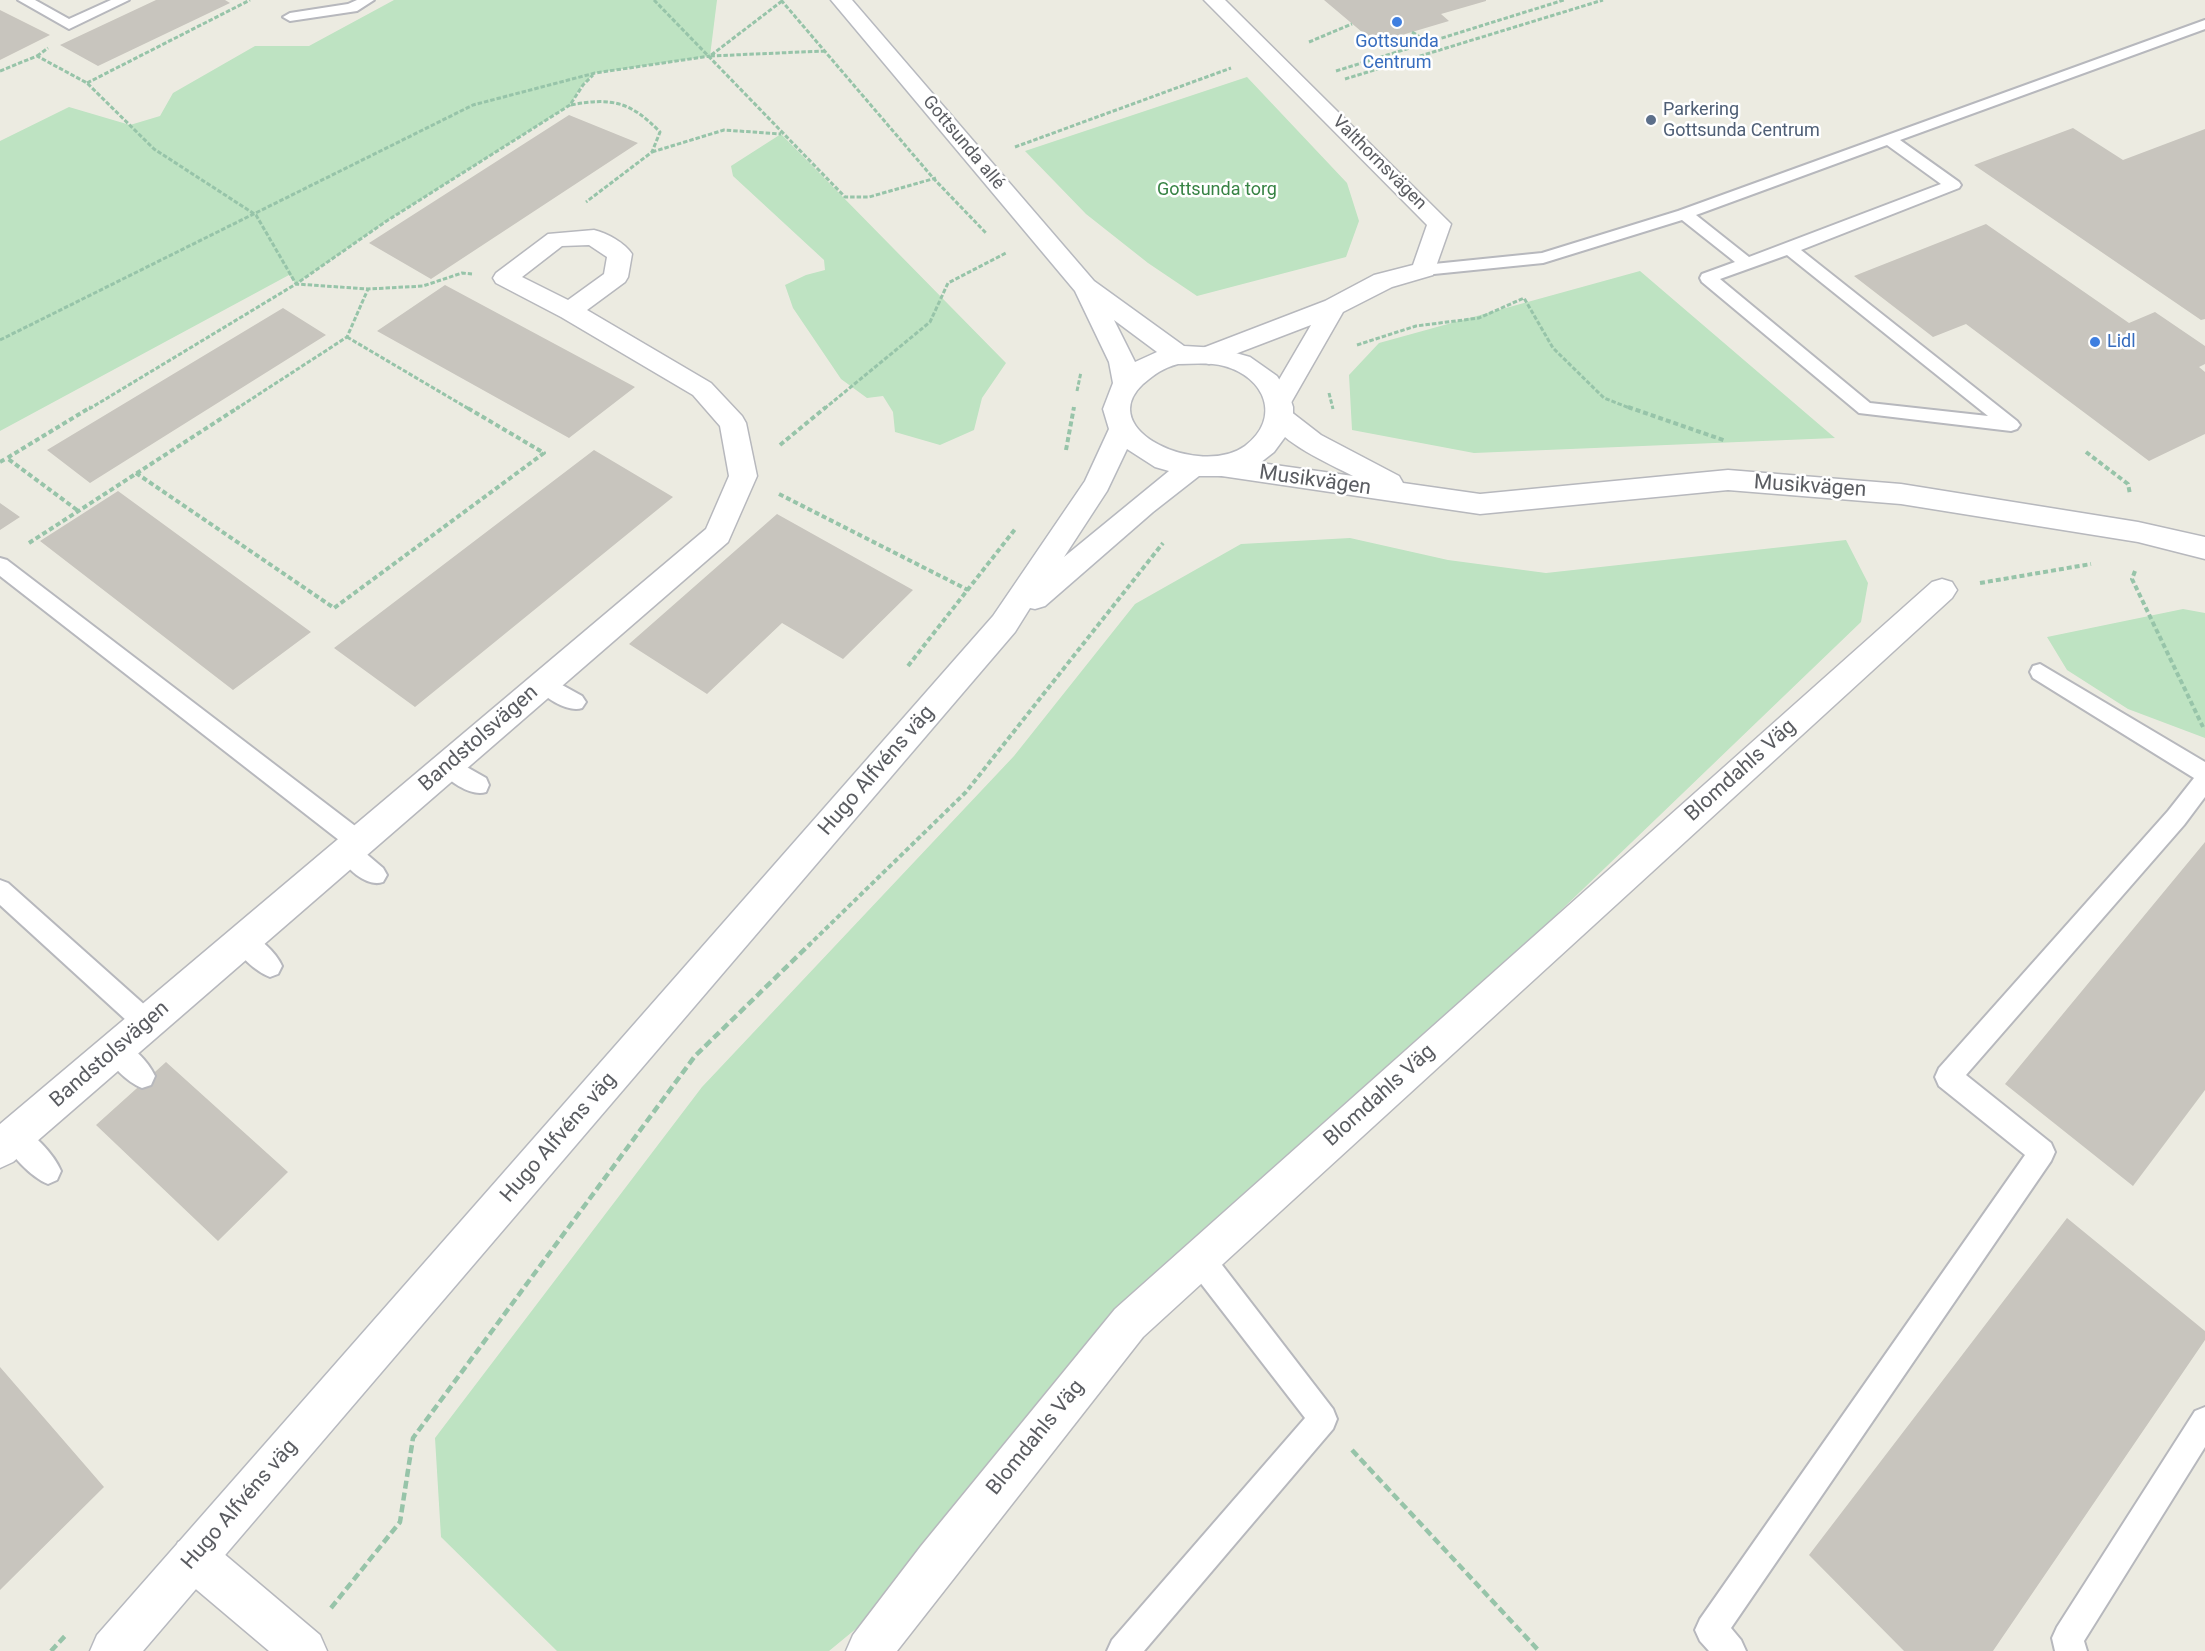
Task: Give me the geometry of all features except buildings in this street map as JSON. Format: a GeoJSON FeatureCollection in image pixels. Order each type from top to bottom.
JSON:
{"type":"FeatureCollection","features":[{"type":"Feature","properties":{"kind":"street","name":"Gottsunda allé"},"geometry":{"type":"LineString","coordinates":[[841,0],[1085,287],[1178,355]]}},
{"type":"Feature","properties":{"kind":"street","name":"Valthornsvägen"},"geometry":{"type":"LineString","coordinates":[[1214,0],[1439,224],[1424,270]]}},
{"type":"Feature","properties":{"kind":"street"},"geometry":{"type":"LineString","coordinates":[[570,311],[616,277],[620,254],[594,237],[556,239],[505,278],[570,311],[702,389],[733,423],[743,476]]}},
{"type":"Feature","properties":{"kind":"street"},"geometry":{"type":"LineString","coordinates":[[1209,355],[1334,307],[1383,281],[1424,270]]}},
{"type":"Feature","properties":{"kind":"street","name":"Gottsunda allé"},"geometry":{"type":"LineString","coordinates":[[1085,287],[1122,362],[1126,382]]}},
{"type":"Feature","properties":{"kind":"street"},"geometry":{"type":"LineString","coordinates":[[1280,410],[1272,386],[1258,373],[1240,363],[1209,355],[1178,355],[1149,364],[1126,382],[1116,405],[1122,430],[1143,451],[1166,462],[1205,467],[1244,460],[1263,448],[1275,434],[1280,410],[1334,307]]}},
{"type":"Feature","properties":{"kind":"street","name":"Musikvägen"},"geometry":{"type":"LineString","coordinates":[[1280,410],[1311,442],[1412,495]]}},
{"type":"Feature","properties":{"kind":"street","name":"Hugo Alfvéns väg"},"geometry":{"type":"LineString","coordinates":[[112,1651],[1004,624],[1097,484],[1122,430]]}},
{"type":"Feature","properties":{"kind":"street","name":"Musikvägen"},"geometry":{"type":"LineString","coordinates":[[1205,467],[1480,504],[1728,480],[1902,494],[2138,532],[2205,548]]}},
{"type":"Feature","properties":{"kind":"street","name":"Hugo Alfvéns väg"},"geometry":{"type":"LineString","coordinates":[[1004,624],[1143,505],[1205,467]]}},
{"type":"Feature","properties":{"kind":"street","name":"Bandstolsvägen"},"geometry":{"type":"LineString","coordinates":[[7,1143],[718,535],[743,476]]}},
{"type":"Feature","properties":{"kind":"street","name":"Blomdahls Väg"},"geometry":{"type":"LineString","coordinates":[[869,1651],[937,1562],[1129,1323],[1942,590]]}},
{"type":"Feature","properties":{"kind":"street"},"geometry":{"type":"LineString","coordinates":[[194,1558],[302,1649]]}},
{"type":"Feature","properties":{"kind":"lane"},"geometry":{"type":"LineString","coordinates":[[25,0],[69,25],[122,0]]}},
{"type":"Feature","properties":{"kind":"lane"},"geometry":{"type":"LineString","coordinates":[[290,17],[352,8],[367,0]]}},
{"type":"Feature","properties":{"kind":"lane"},"geometry":{"type":"LineString","coordinates":[[1424,270],[1543,258],[1684,214],[2205,24]]}},
{"type":"Feature","properties":{"kind":"lane"},"geometry":{"type":"LineString","coordinates":[[1789,249],[2011,425],[1865,409],[1708,278],[1953,185],[1888,140]]}},
{"type":"Feature","properties":{"kind":"lane"},"geometry":{"type":"LineString","coordinates":[[1684,214],[1747,263]]}},
{"type":"Feature","properties":{"kind":"lane"},"geometry":{"type":"LineString","coordinates":[[0,565],[354,847],[375,875]]}},
{"type":"Feature","properties":{"kind":"lane"},"geometry":{"type":"LineString","coordinates":[[2040,672],[2205,773]]}},
{"type":"Feature","properties":{"kind":"lane"},"geometry":{"type":"LineString","coordinates":[[544,683],[575,702]]}},
{"type":"Feature","properties":{"kind":"lane"},"geometry":{"type":"LineString","coordinates":[[448,766],[478,785]]}},
{"type":"Feature","properties":{"kind":"lane"},"geometry":{"type":"LineString","coordinates":[[1730,1651],[1711,1629],[2042,1152],[1948,1077],[2176,818],[2205,780]]}},
{"type":"Feature","properties":{"kind":"lane"},"geometry":{"type":"LineString","coordinates":[[0,890],[147,1023]]}},
{"type":"Feature","properties":{"kind":"lane"},"geometry":{"type":"LineString","coordinates":[[243,942],[270,966]]}},
{"type":"Feature","properties":{"kind":"lane"},"geometry":{"type":"LineString","coordinates":[[116,1050],[142,1077]]}},
{"type":"Feature","properties":{"kind":"lane"},"geometry":{"type":"LineString","coordinates":[[7,1143],[48,1171]]}},
{"type":"Feature","properties":{"kind":"lane"},"geometry":{"type":"LineString","coordinates":[[1123,1651],[1323,1419],[1199,1258]]}},
{"type":"Feature","properties":{"kind":"lane"},"geometry":{"type":"LineString","coordinates":[[2071,1651],[2068,1638],[2205,1421]]}},
{"type":"Feature","properties":{"kind":"path"},"geometry":{"type":"LineString","coordinates":[[87,83],[250,0]]}},
{"type":"Feature","properties":{"kind":"path"},"geometry":{"type":"LineString","coordinates":[[654,0],[710,56],[781,134],[845,197],[869,197],[934,179],[977,160],[1269,55]]}},
{"type":"Feature","properties":{"kind":"path"},"geometry":{"type":"LineString","coordinates":[[1326,74],[1564,0]]}},
{"type":"Feature","properties":{"kind":"path"},"geometry":{"type":"LineString","coordinates":[[1340,80],[1603,0]]}},
{"type":"Feature","properties":{"kind":"path"},"geometry":{"type":"LineString","coordinates":[[710,56],[781,1],[934,179],[990,237]]}},
{"type":"Feature","properties":{"kind":"path"},"geometry":{"type":"LineString","coordinates":[[1303,44],[1352,24]]}},
{"type":"Feature","properties":{"kind":"path"},"geometry":{"type":"LineString","coordinates":[[1412,32],[1428,42]]}},
{"type":"Feature","properties":{"kind":"path"},"geometry":{"type":"LineString","coordinates":[[0,340],[256,215],[473,105],[595,73],[710,56],[825,51]]}},
{"type":"Feature","properties":{"kind":"path"},"geometry":{"type":"LineString","coordinates":[[0,71],[37,56],[87,83],[154,149],[256,215],[296,284]]}},
{"type":"Feature","properties":{"kind":"path"},"geometry":{"type":"LineString","coordinates":[[570,105],[582,85],[595,73]]}},
{"type":"Feature","properties":{"kind":"path"},"geometry":{"type":"LineString","coordinates":[[0,462],[296,284],[385,222],[570,105],[595,99],[626,103],[644,114],[660,132],[652,152]]}},
{"type":"Feature","properties":{"kind":"path"},"geometry":{"type":"LineString","coordinates":[[556,239],[575,211],[652,152],[724,130],[781,134]]}},
{"type":"Feature","properties":{"kind":"path"},"geometry":{"type":"LineString","coordinates":[[998,245],[1013,261]]}},
{"type":"Feature","properties":{"kind":"path"},"geometry":{"type":"LineString","coordinates":[[968,590],[743,476],[930,322],[948,283],[1006,254]]}},
{"type":"Feature","properties":{"kind":"path"},"geometry":{"type":"LineString","coordinates":[[296,284],[368,289],[423,286],[462,273],[505,278]]}},
{"type":"Feature","properties":{"kind":"path"},"geometry":{"type":"LineString","coordinates":[[29,543],[347,337],[368,289]]}},
{"type":"Feature","properties":{"kind":"path"},"geometry":{"type":"LineString","coordinates":[[1350,347],[1416,326],[1479,318],[1524,298],[1553,348],[1604,398],[1669,423],[1734,443]]}},
{"type":"Feature","properties":{"kind":"path"},"geometry":{"type":"LineString","coordinates":[[136,473],[334,608],[544,453],[347,337]]}},
{"type":"Feature","properties":{"kind":"path"},"geometry":{"type":"LineString","coordinates":[[1077,395],[1083,362]]}},
{"type":"Feature","properties":{"kind":"path"},"geometry":{"type":"LineString","coordinates":[[1074,405],[1062,471],[1097,484]]}},
{"type":"Feature","properties":{"kind":"path"},"geometry":{"type":"LineString","coordinates":[[1942,590],[2140,556],[2138,532],[2128,484],[2086,452]]}},
{"type":"Feature","properties":{"kind":"path"},"geometry":{"type":"LineString","coordinates":[[7,458],[77,510]]}},
{"type":"Feature","properties":{"kind":"path"},"geometry":{"type":"LineString","coordinates":[[302,1649],[400,1522],[413,1438],[695,1056],[966,792],[1182,520],[1143,505]]}},
{"type":"Feature","properties":{"kind":"path"},"geometry":{"type":"LineString","coordinates":[[906,668],[1019,524]]}},
{"type":"Feature","properties":{"kind":"path"},"geometry":{"type":"LineString","coordinates":[[2132,579],[2205,732]]}},
{"type":"Feature","properties":{"kind":"path"},"geometry":{"type":"LineString","coordinates":[[1323,1419],[1539,1651]]}},
{"type":"Feature","properties":{"kind":"path"},"geometry":{"type":"LineString","coordinates":[[51,1651],[67,1634]]}},
{"type":"Feature","properties":{"kind":"green space"},"geometry":{"type":"Polygon","coordinates":[[[394,0],[717,0],[710,56],[595,73],[582,85],[570,105],[385,222],[296,284],[289,275],[0,431],[0,141],[69,107],[130,125],[160,116],[173,93],[255,46],[309,46],[394,0]]]}},
{"type":"Feature","properties":{"kind":"green space","name":"Gottsunda torg"},"geometry":{"type":"Polygon","coordinates":[[[1247,77],[1347,183],[1359,221],[1346,257],[1197,296],[1148,263],[1086,214],[1025,151],[1247,77]]]}},
{"type":"Feature","properties":{"kind":"green space"},"geometry":{"type":"Polygon","coordinates":[[[781,134],[1006,363],[982,398],[974,430],[940,445],[895,432],[893,412],[883,396],[867,398],[841,379],[793,308],[785,285],[806,275],[825,270],[824,260],[733,176],[731,166],[781,134]]]}},
{"type":"Feature","properties":{"kind":"green space"},"geometry":{"type":"Polygon","coordinates":[[[1640,271],[1835,438],[1474,453],[1352,430],[1349,375],[1379,343],[1640,271]]]}},
{"type":"Feature","properties":{"kind":"green space"},"geometry":{"type":"Polygon","coordinates":[[[1350,538],[1448,560],[1546,573],[1846,540],[1868,583],[1861,622],[1199,1258],[937,1562],[829,1651],[557,1651],[441,1537],[435,1438],[702,1087],[1014,756],[1135,604],[1241,544],[1350,538]]]}},
{"type":"Feature","properties":{"kind":"green space"},"geometry":{"type":"Polygon","coordinates":[[[2183,609],[2205,613],[2205,738],[2128,709],[2067,670],[2047,637],[2183,609]]]}},
{"type":"Feature","properties":{"kind":"place","name":"Gottsunda Centrum"},"geometry":{"type":"Point","coordinates":[1397,22]}},
{"type":"Feature","properties":{"kind":"place","name":"Parkering Gottsunda Centrum"},"geometry":{"type":"Point","coordinates":[1651,120]}},
{"type":"Feature","properties":{"kind":"place","name":"Lidl"},"geometry":{"type":"Point","coordinates":[2095,342]}}]}
